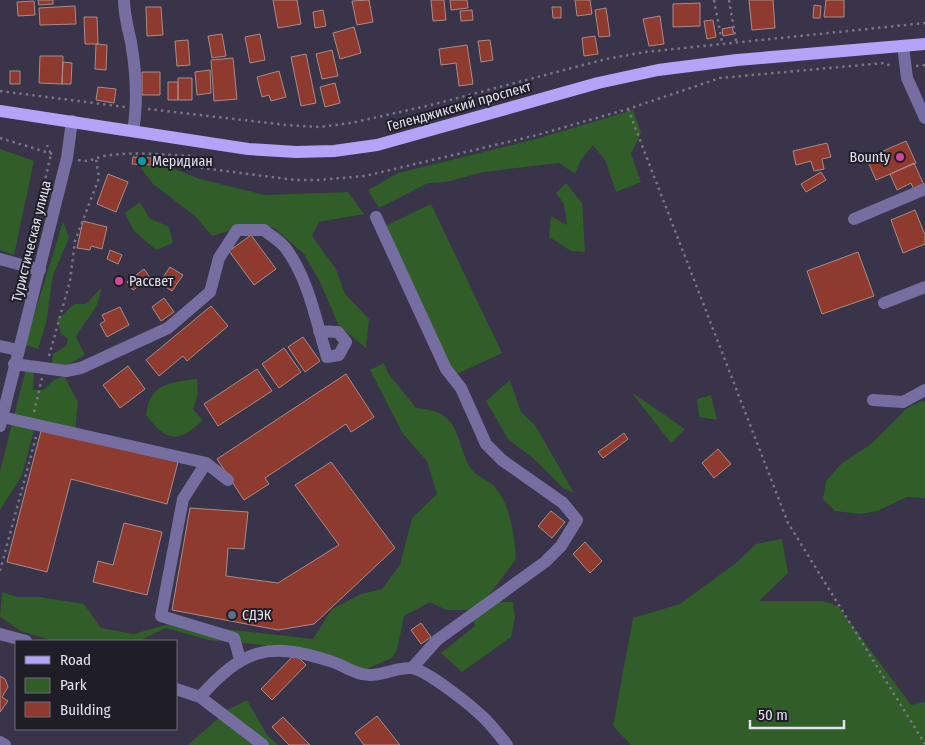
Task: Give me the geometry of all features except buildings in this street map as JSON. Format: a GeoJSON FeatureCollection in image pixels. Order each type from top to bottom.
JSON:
{"type":"FeatureCollection","features":[{"type":"Feature","properties":{"kind":"main road","name":"Геленджикский проспект"},"geometry":{"type":"LineString","coordinates":[[0,111],[258,150],[334,152],[384,143],[525,102],[634,75],[737,60],[925,44]]}},
{"type":"Feature","properties":{"kind":"street"},"geometry":{"type":"LineString","coordinates":[[124,0],[124,14],[131,43],[137,108],[133,131]]}},
{"type":"Feature","properties":{"kind":"street"},"geometry":{"type":"LineString","coordinates":[[903,46],[907,78],[925,118]]}},
{"type":"Feature","properties":{"kind":"street","name":"Туристическая улица"},"geometry":{"type":"LineString","coordinates":[[1,422],[67,158],[72,121]]}},
{"type":"Feature","properties":{"kind":"street"},"geometry":{"type":"LineString","coordinates":[[854,218],[925,189]]}},
{"type":"Feature","properties":{"kind":"street"},"geometry":{"type":"LineString","coordinates":[[376,217],[446,369],[461,388],[486,444],[502,460],[563,503],[577,520],[561,546],[545,562],[437,640],[412,668]]}},
{"type":"Feature","properties":{"kind":"street"},"geometry":{"type":"LineString","coordinates":[[14,364],[66,371],[82,368],[168,328],[210,292],[219,258],[237,230],[264,230],[287,249],[306,286],[319,331]]}},
{"type":"Feature","properties":{"kind":"street"},"geometry":{"type":"LineString","coordinates":[[0,259],[40,270]]}},
{"type":"Feature","properties":{"kind":"street"},"geometry":{"type":"LineString","coordinates":[[884,303],[925,287]]}},
{"type":"Feature","properties":{"kind":"street"},"geometry":{"type":"LineString","coordinates":[[0,346],[18,350]]}},
{"type":"Feature","properties":{"kind":"street"},"geometry":{"type":"LineString","coordinates":[[873,400],[903,402],[925,390]]}},
{"type":"Feature","properties":{"kind":"street"},"geometry":{"type":"LineString","coordinates":[[1,422],[206,463],[228,480]]}},
{"type":"Feature","properties":{"kind":"street"},"geometry":{"type":"LineString","coordinates":[[206,463],[183,499],[161,616],[234,638],[240,660]]}},
{"type":"Feature","properties":{"kind":"street"},"geometry":{"type":"LineString","coordinates":[[0,634],[22,640]]}},
{"type":"Feature","properties":{"kind":"street"},"geometry":{"type":"LineString","coordinates":[[200,697],[217,678],[240,660],[266,650],[293,651],[331,661],[362,674],[379,676],[394,670],[412,668],[451,691],[485,718],[507,745]]}},
{"type":"Feature","properties":{"kind":"street"},"geometry":{"type":"LineString","coordinates":[[178,690],[200,697],[263,745]]}},
{"type":"Feature","properties":{"kind":"street"},"geometry":{"type":"LineString","coordinates":[[0,742],[5,745]]}},
{"type":"Feature","properties":{"kind":"path"},"geometry":{"type":"LineString","coordinates":[[714,0],[722,42]]}},
{"type":"Feature","properties":{"kind":"path"},"geometry":{"type":"LineString","coordinates":[[729,0],[736,41]]}},
{"type":"Feature","properties":{"kind":"path"},"geometry":{"type":"LineString","coordinates":[[0,91],[286,125],[320,127],[351,123],[431,105],[606,58],[675,47],[925,23]]}},
{"type":"Feature","properties":{"kind":"path"},"geometry":{"type":"LineString","coordinates":[[628,109],[788,523],[925,744]]}},
{"type":"Feature","properties":{"kind":"path"},"geometry":{"type":"LineString","coordinates":[[25,266],[51,154],[47,145]]}},
{"type":"Feature","properties":{"kind":"green space"},"geometry":{"type":"Polygon","coordinates":[[[633,110],[641,133],[631,154],[641,182],[616,192],[605,160],[593,145],[581,160],[575,174],[559,163],[484,172],[446,182],[428,183],[379,208],[368,190],[398,173],[536,139],[633,110]]]}},
{"type":"Feature","properties":{"kind":"green space"},"geometry":{"type":"Polygon","coordinates":[[[0,149],[34,161],[14,255],[0,250],[0,149]]]}},
{"type":"Feature","properties":{"kind":"green space"},"geometry":{"type":"Polygon","coordinates":[[[139,166],[169,167],[200,179],[265,195],[348,192],[364,214],[319,222],[312,236],[336,269],[345,294],[369,319],[366,348],[339,326],[320,282],[304,254],[274,228],[251,224],[212,236],[195,216],[153,184],[139,166]]]}},
{"type":"Feature","properties":{"kind":"green space"},"geometry":{"type":"Polygon","coordinates":[[[566,183],[582,203],[585,252],[571,251],[549,237],[551,216],[567,225],[564,204],[556,193],[566,183]]]}},
{"type":"Feature","properties":{"kind":"green space"},"geometry":{"type":"Polygon","coordinates":[[[140,202],[149,218],[169,227],[173,243],[156,250],[134,231],[125,213],[140,202]]]}},
{"type":"Feature","properties":{"kind":"green space"},"geometry":{"type":"Polygon","coordinates":[[[431,204],[502,353],[455,375],[385,226],[431,204]]]}},
{"type":"Feature","properties":{"kind":"green space"},"geometry":{"type":"Polygon","coordinates":[[[63,221],[69,238],[53,275],[46,323],[38,349],[25,345],[63,221]]]}},
{"type":"Feature","properties":{"kind":"green space"},"geometry":{"type":"Polygon","coordinates":[[[101,288],[95,309],[76,337],[85,355],[67,365],[52,366],[53,354],[66,346],[68,339],[61,334],[57,320],[74,304],[86,304],[101,288]]]}},
{"type":"Feature","properties":{"kind":"green space"},"geometry":{"type":"Polygon","coordinates":[[[28,361],[34,374],[33,390],[43,390],[54,380],[64,376],[78,402],[75,432],[36,423],[22,475],[0,510],[0,471],[28,361]]]}},
{"type":"Feature","properties":{"kind":"green space"},"geometry":{"type":"Polygon","coordinates":[[[384,363],[388,373],[416,408],[431,410],[449,420],[454,427],[472,470],[494,486],[504,502],[511,520],[516,559],[484,602],[513,602],[515,618],[511,637],[462,672],[441,653],[475,626],[471,610],[446,610],[430,602],[404,616],[397,650],[392,658],[364,670],[286,647],[208,640],[166,628],[141,640],[50,640],[21,631],[0,617],[2,592],[17,597],[40,597],[84,604],[101,628],[134,634],[172,623],[313,639],[332,609],[361,594],[382,589],[400,565],[412,518],[437,494],[427,461],[403,434],[370,370],[384,363]]]}},
{"type":"Feature","properties":{"kind":"green space"},"geometry":{"type":"Polygon","coordinates":[[[197,379],[198,394],[193,409],[203,420],[195,428],[180,436],[173,437],[160,431],[146,415],[151,397],[162,386],[197,379]]]}},
{"type":"Feature","properties":{"kind":"green space"},"geometry":{"type":"Polygon","coordinates":[[[510,380],[521,412],[535,425],[574,493],[563,488],[534,459],[508,439],[486,401],[510,380]]]}},
{"type":"Feature","properties":{"kind":"green space"},"geometry":{"type":"Polygon","coordinates":[[[631,392],[685,429],[671,443],[631,392]]]}},
{"type":"Feature","properties":{"kind":"green space"},"geometry":{"type":"Polygon","coordinates":[[[711,395],[717,420],[699,417],[697,399],[711,395]]]}},
{"type":"Feature","properties":{"kind":"green space"},"geometry":{"type":"Polygon","coordinates":[[[921,401],[925,402],[925,498],[907,497],[877,511],[861,514],[835,511],[823,499],[826,481],[842,463],[870,445],[906,409],[921,401]]]}},
{"type":"Feature","properties":{"kind":"green space"},"geometry":{"type":"Polygon","coordinates":[[[782,539],[788,573],[759,601],[823,601],[838,606],[911,705],[925,702],[925,745],[631,745],[613,726],[633,618],[680,604],[736,563],[756,544],[782,539]]]}},
{"type":"Feature","properties":{"kind":"green space"},"geometry":{"type":"Polygon","coordinates":[[[247,700],[267,735],[278,745],[188,745],[229,709],[247,700]]]}},
{"type":"Feature","properties":{"kind":"place","name":"Bounty"},"geometry":{"type":"Point","coordinates":[900,157]}},
{"type":"Feature","properties":{"kind":"place","name":"Меридиан"},"geometry":{"type":"Point","coordinates":[142,161]}},
{"type":"Feature","properties":{"kind":"place","name":"Рассвет"},"geometry":{"type":"Point","coordinates":[119,281]}},
{"type":"Feature","properties":{"kind":"place","name":"СДЭК"},"geometry":{"type":"Point","coordinates":[232,615]}}]}
